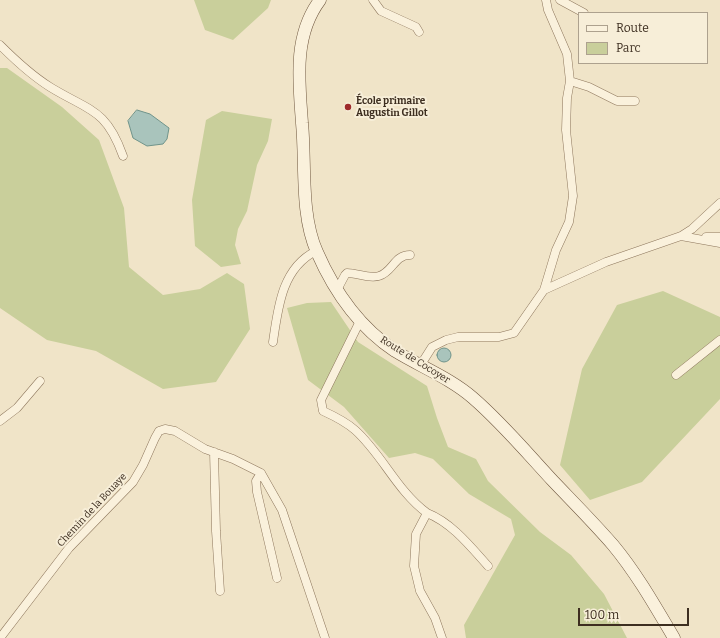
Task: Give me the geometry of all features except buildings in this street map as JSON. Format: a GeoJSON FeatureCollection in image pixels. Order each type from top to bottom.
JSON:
{"type":"FeatureCollection","features":[{"type":"Feature","properties":{"kind":"main road","name":"Route de Cocoyer"},"geometry":{"type":"LineString","coordinates":[[320,0],[314,8],[300,48],[299,79],[306,216],[316,251],[337,290],[360,321],[381,340],[420,366],[462,389],[514,438],[613,545],[647,591],[674,638]]}},
{"type":"Feature","properties":{"kind":"street"},"geometry":{"type":"LineString","coordinates":[[372,0],[381,11],[416,27],[419,32]]}},
{"type":"Feature","properties":{"kind":"street"},"geometry":{"type":"LineString","coordinates":[[420,366],[432,347],[446,340],[458,337],[499,337],[514,332],[544,290],[556,250],[569,222],[572,210],[573,182],[566,130],[567,98],[570,81],[568,54],[548,10],[546,0]]}},
{"type":"Feature","properties":{"kind":"street"},"geometry":{"type":"LineString","coordinates":[[560,0],[582,12]]}},
{"type":"Feature","properties":{"kind":"street"},"geometry":{"type":"LineString","coordinates":[[0,45],[28,73],[50,87],[93,110],[102,118],[116,136],[123,156]]}},
{"type":"Feature","properties":{"kind":"street"},"geometry":{"type":"LineString","coordinates":[[570,81],[589,86],[617,101],[635,101]]}},
{"type":"Feature","properties":{"kind":"street"},"geometry":{"type":"LineString","coordinates":[[544,290],[606,262],[681,236],[692,229],[720,203]]}},
{"type":"Feature","properties":{"kind":"street"},"geometry":{"type":"LineString","coordinates":[[681,236],[720,243]]}},
{"type":"Feature","properties":{"kind":"street"},"geometry":{"type":"LineString","coordinates":[[698,238],[720,237]]}},
{"type":"Feature","properties":{"kind":"street"},"geometry":{"type":"LineString","coordinates":[[273,342],[278,307],[289,277],[297,264],[316,251]]}},
{"type":"Feature","properties":{"kind":"street"},"geometry":{"type":"LineString","coordinates":[[337,290],[347,273],[378,276],[386,273],[397,259],[405,255],[410,255]]}},
{"type":"Feature","properties":{"kind":"street"},"geometry":{"type":"LineString","coordinates":[[360,321],[321,400],[321,408],[323,411],[354,428],[366,441],[414,503],[427,513],[444,522],[488,566]]}},
{"type":"Feature","properties":{"kind":"street"},"geometry":{"type":"LineString","coordinates":[[676,375],[720,340]]}},
{"type":"Feature","properties":{"kind":"street"},"geometry":{"type":"LineString","coordinates":[[0,421],[17,408],[40,381]]}},
{"type":"Feature","properties":{"kind":"street","name":"Chemin de la Bouaye"},"geometry":{"type":"LineString","coordinates":[[0,638],[69,548],[132,482],[143,465],[159,431],[165,429],[175,431],[205,449],[240,462],[261,473]]}},
{"type":"Feature","properties":{"kind":"street"},"geometry":{"type":"LineString","coordinates":[[214,452],[216,531],[220,591]]}},
{"type":"Feature","properties":{"kind":"street"},"geometry":{"type":"LineString","coordinates":[[277,578],[257,492],[256,481],[261,473],[282,510],[325,638]]}},
{"type":"Feature","properties":{"kind":"street"},"geometry":{"type":"LineString","coordinates":[[427,513],[416,534],[414,566],[420,591],[435,618],[442,638]]}},
{"type":"Feature","properties":{"kind":"green space"},"geometry":{"type":"Polygon","coordinates":[[[194,0],[271,0],[268,8],[233,40],[205,30],[194,0]]]}},
{"type":"Feature","properties":{"kind":"green space"},"geometry":{"type":"Polygon","coordinates":[[[0,68],[7,68],[62,107],[99,140],[124,208],[129,267],[163,295],[200,289],[227,273],[244,284],[250,329],[216,382],[163,389],[96,351],[47,340],[0,308],[0,68]]]}},
{"type":"Feature","properties":{"kind":"green space"},"geometry":{"type":"Polygon","coordinates":[[[222,111],[272,119],[268,141],[257,165],[247,211],[238,229],[235,245],[241,264],[221,267],[195,246],[192,200],[206,120],[222,111]]]}},
{"type":"Feature","properties":{"kind":"green space"},"geometry":{"type":"Polygon","coordinates":[[[663,291],[720,317],[720,399],[642,482],[590,500],[560,465],[582,369],[617,305],[663,291]]]}},
{"type":"Feature","properties":{"kind":"green space"},"geometry":{"type":"Polygon","coordinates":[[[331,302],[358,342],[427,386],[448,447],[476,459],[488,481],[540,532],[571,555],[604,594],[627,638],[466,638],[464,625],[515,535],[511,519],[469,494],[433,459],[415,453],[389,458],[344,407],[308,380],[287,308],[307,303],[331,302]]]}},
{"type":"Feature","properties":{"kind":"water"},"geometry":{"type":"Polygon","coordinates":[[[137,110],[150,114],[169,128],[167,139],[163,144],[147,146],[133,138],[128,121],[137,110]]]}},
{"type":"Feature","properties":{"kind":"water"},"geometry":{"type":"Polygon","coordinates":[[[444,348],[449,350],[451,355],[449,360],[444,362],[439,360],[437,355],[439,350],[444,348]]]}},
{"type":"Feature","properties":{"kind":"place","name":"École primaire Augustin Gillot"},"geometry":{"type":"Point","coordinates":[348,107]}}]}
